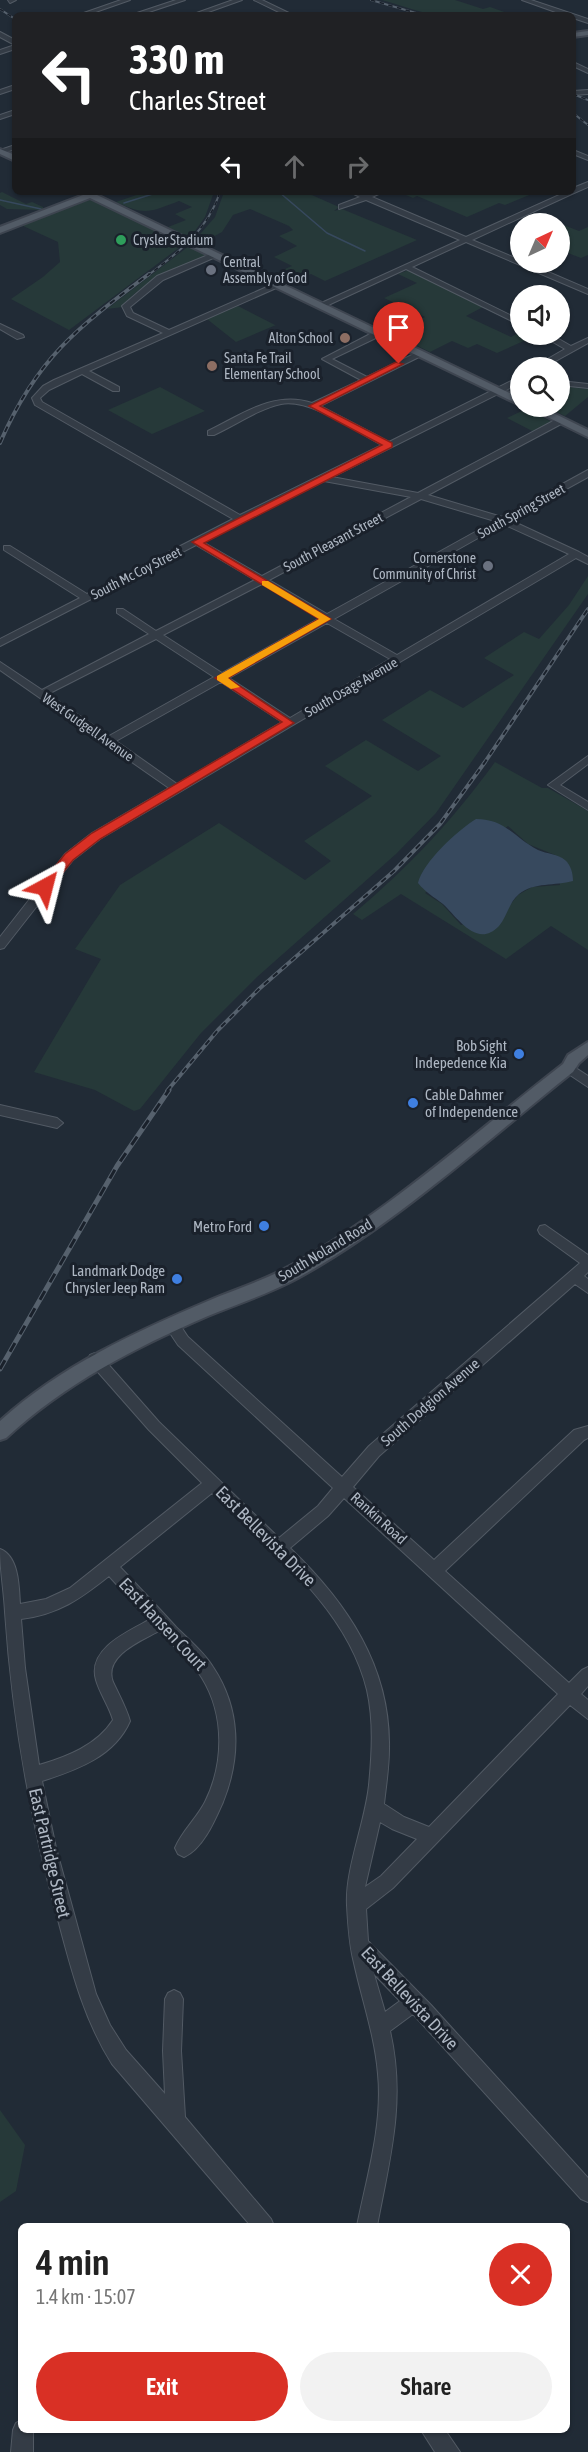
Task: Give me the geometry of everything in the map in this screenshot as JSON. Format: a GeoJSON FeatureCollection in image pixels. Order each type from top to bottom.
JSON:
{"type":"FeatureCollection","features":[{"type":"Feature","properties":{"kind":"main road"},"geometry":{"type":"LineString","coordinates":[[0,230],[88,195]]}},
{"type":"Feature","properties":{"kind":"main road"},"geometry":{"type":"LineString","coordinates":[[93,195],[510,397]]}},
{"type":"Feature","properties":{"kind":"main road"},"geometry":{"type":"LineString","coordinates":[[552,417],[588,435]]}},
{"type":"Feature","properties":{"kind":"main road","name":"South Noland Road"},"geometry":{"type":"LineString","coordinates":[[568,1068],[573,1059],[588,1047]]}},
{"type":"Feature","properties":{"kind":"main road","name":"South Noland Road"},"geometry":{"type":"LineString","coordinates":[[0,1432],[53,1386],[95,1359],[289,1274],[342,1242],[383,1214],[568,1068],[582,1064],[588,1059]]}},
{"type":"Feature","properties":{"kind":"street"},"geometry":{"type":"LineString","coordinates":[[144,12],[182,0]]}},
{"type":"Feature","properties":{"kind":"street"},"geometry":{"type":"LineString","coordinates":[[203,12],[239,0]]}},
{"type":"Feature","properties":{"kind":"street"},"geometry":{"type":"LineString","coordinates":[[247,0],[265,5],[285,0]]}},
{"type":"Feature","properties":{"kind":"street"},"geometry":{"type":"LineString","coordinates":[[257,0],[281,12]]}},
{"type":"Feature","properties":{"kind":"street"},"geometry":{"type":"LineString","coordinates":[[525,0],[559,12]]}},
{"type":"Feature","properties":{"kind":"street"},"geometry":{"type":"LineString","coordinates":[[539,5],[552,0]]}},
{"type":"Feature","properties":{"kind":"street"},"geometry":{"type":"LineString","coordinates":[[90,12],[121,1]]}},
{"type":"Feature","properties":{"kind":"street"},"geometry":{"type":"LineString","coordinates":[[106,7],[114,10]]}},
{"type":"Feature","properties":{"kind":"street"},"geometry":{"type":"LineString","coordinates":[[361,195],[588,292]]}},
{"type":"Feature","properties":{"kind":"street"},"geometry":{"type":"LineString","coordinates":[[342,207],[371,195]]}},
{"type":"Feature","properties":{"kind":"street"},"geometry":{"type":"LineString","coordinates":[[321,305],[563,195]]}},
{"type":"Feature","properties":{"kind":"street"},"geometry":{"type":"LineString","coordinates":[[169,333],[130,314],[126,306],[160,278],[216,255]]}},
{"type":"Feature","properties":{"kind":"street"},"geometry":{"type":"LineString","coordinates":[[407,267],[510,318]]}},
{"type":"Feature","properties":{"kind":"street"},"geometry":{"type":"LineString","coordinates":[[577,288],[588,282]]}},
{"type":"Feature","properties":{"kind":"street"},"geometry":{"type":"LineString","coordinates":[[240,519],[37,401],[36,398],[46,388],[279,285]]}},
{"type":"Feature","properties":{"kind":"street"},"geometry":{"type":"LineString","coordinates":[[0,326],[20,337]]}},
{"type":"Feature","properties":{"kind":"street"},"geometry":{"type":"LineString","coordinates":[[367,380],[326,359],[379,333]]}},
{"type":"Feature","properties":{"kind":"street"},"geometry":{"type":"LineString","coordinates":[[557,357],[588,340]]}},
{"type":"Feature","properties":{"kind":"street"},"geometry":{"type":"LineString","coordinates":[[564,345],[572,349]]}},
{"type":"Feature","properties":{"kind":"street"},"geometry":{"type":"LineString","coordinates":[[313,406],[421,354]]}},
{"type":"Feature","properties":{"kind":"street"},"geometry":{"type":"LineString","coordinates":[[83,371],[116,389]]}},
{"type":"Feature","properties":{"kind":"street"},"geometry":{"type":"LineString","coordinates":[[497,390],[510,384]]}},
{"type":"Feature","properties":{"kind":"street"},"geometry":{"type":"LineString","coordinates":[[570,384],[588,386]]}},
{"type":"Feature","properties":{"kind":"street","name":"South Mc Coy Street"},"geometry":{"type":"LineString","coordinates":[[0,643],[497,390]]}},
{"type":"Feature","properties":{"kind":"street"},"geometry":{"type":"LineString","coordinates":[[211,433],[284,401],[297,400],[389,445]]}},
{"type":"Feature","properties":{"kind":"street","name":"South Pleasant Street"},"geometry":{"type":"LineString","coordinates":[[41,694],[156,636],[560,421]]}},
{"type":"Feature","properties":{"kind":"street","name":"South Spring Street"},"geometry":{"type":"LineString","coordinates":[[108,741],[588,473]]}},
{"type":"Feature","properties":{"kind":"street"},"geometry":{"type":"LineString","coordinates":[[324,478],[419,495],[503,520],[588,561]]}},
{"type":"Feature","properties":{"kind":"street"},"geometry":{"type":"LineString","coordinates":[[197,542],[398,660]]}},
{"type":"Feature","properties":{"kind":"street"},"geometry":{"type":"LineString","coordinates":[[7,548],[87,598]]}},
{"type":"Feature","properties":{"kind":"street","name":"South Osage Avenue"},"geometry":{"type":"LineString","coordinates":[[0,945],[69,857],[96,836],[576,554]]}},
{"type":"Feature","properties":{"kind":"street"},"geometry":{"type":"LineString","coordinates":[[120,611],[289,723]]}},
{"type":"Feature","properties":{"kind":"street","name":"West Gudgell Avenue"},"geometry":{"type":"LineString","coordinates":[[0,665],[176,788]]}},
{"type":"Feature","properties":{"kind":"street"},"geometry":{"type":"LineString","coordinates":[[588,759],[553,785],[588,807]]}},
{"type":"Feature","properties":{"kind":"street"},"geometry":{"type":"LineString","coordinates":[[568,1068],[588,1082]]}},
{"type":"Feature","properties":{"kind":"street"},"geometry":{"type":"LineString","coordinates":[[0,1110],[57,1123]]}},
{"type":"Feature","properties":{"kind":"street"},"geometry":{"type":"LineString","coordinates":[[544,1230],[588,1263]]}},
{"type":"Feature","properties":{"kind":"street","name":"South Dodgion Avenue"},"geometry":{"type":"LineString","coordinates":[[279,1547],[323,1510],[374,1451],[588,1263]]}},
{"type":"Feature","properties":{"kind":"street"},"geometry":{"type":"LineString","coordinates":[[575,1276],[588,1287]]}},
{"type":"Feature","properties":{"kind":"street","name":"Rankin Road"},"geometry":{"type":"LineString","coordinates":[[171,1324],[183,1341],[588,1711]]}},
{"type":"Feature","properties":{"kind":"street","name":"East Bellevista Drive"},"geometry":{"type":"LineString","coordinates":[[95,1359],[154,1426],[314,1582],[347,1626],[363,1656],[375,1691],[380,1729],[380,1768],[375,1808],[356,1888],[359,1946],[414,2002],[588,2192]]}},
{"type":"Feature","properties":{"kind":"street"},"geometry":{"type":"LineString","coordinates":[[435,1570],[587,1432]]}},
{"type":"Feature","properties":{"kind":"street"},"geometry":{"type":"LineString","coordinates":[[14,1612],[35,1611],[56,1605],[76,1593],[213,1483]]}},
{"type":"Feature","properties":{"kind":"street","name":"East Partridge Street"},"geometry":{"type":"LineString","coordinates":[[0,1556],[9,1571],[17,1668],[32,1775],[47,1848],[87,1994],[103,2032],[129,2070],[176,2121],[261,2223]]}},
{"type":"Feature","properties":{"kind":"street","name":"East Hansen Court"},"geometry":{"type":"LineString","coordinates":[[110,1567],[198,1661],[215,1683],[225,1708],[230,1735],[228,1762],[209,1815],[184,1848]]}},
{"type":"Feature","properties":{"kind":"street"},"geometry":{"type":"LineString","coordinates":[[32,1775],[53,1770],[90,1752],[116,1734],[122,1721],[117,1702],[104,1681],[104,1664],[110,1653],[161,1621]]}},
{"type":"Feature","properties":{"kind":"street"},"geometry":{"type":"LineString","coordinates":[[357,1905],[387,1882],[588,1675]]}},
{"type":"Feature","properties":{"kind":"street"},"geometry":{"type":"LineString","coordinates":[[375,1808],[398,1823],[431,1836]]}},
{"type":"Feature","properties":{"kind":"street"},"geometry":{"type":"LineString","coordinates":[[359,1946],[379,2027],[388,2074],[389,2099],[368,2223]]}},
{"type":"Feature","properties":{"kind":"street"},"geometry":{"type":"LineString","coordinates":[[174,1999],[172,2050],[176,2121]]}},
{"type":"Feature","properties":{"kind":"street"},"geometry":{"type":"LineString","coordinates":[[379,2027],[414,2002]]}},
{"type":"Feature","properties":{"kind":"street"},"geometry":{"type":"LineString","coordinates":[[22,2452],[23,2433]]}},
{"type":"Feature","properties":{"kind":"street"},"geometry":{"type":"LineString","coordinates":[[433,2433],[449,2452]]}},
{"type":"Feature","properties":{"kind":"shaded area"},"geometry":{"type":"Polygon","coordinates":[[[382,0],[455,0],[483,9],[490,7],[504,12],[424,12],[382,0]]]}},
{"type":"Feature","properties":{"kind":"shaded area"},"geometry":{"type":"Polygon","coordinates":[[[0,193],[26,204],[32,202],[43,207],[43,210],[7,209],[0,205],[0,193]]]}},
{"type":"Feature","properties":{"kind":"shaded area"},"geometry":{"type":"Polygon","coordinates":[[[136,195],[213,195],[205,217],[190,238],[168,227],[186,220],[175,214],[192,207],[179,201],[154,210],[141,211],[116,202],[136,195]]]}},
{"type":"Feature","properties":{"kind":"shaded area"},"geometry":{"type":"Polygon","coordinates":[[[223,195],[312,195],[339,207],[334,211],[342,209],[417,240],[325,281],[311,274],[287,285],[269,276],[292,266],[274,257],[297,246],[279,236],[293,230],[289,226],[250,209],[233,215],[222,232],[202,243],[195,240],[215,217],[223,195]]]}},
{"type":"Feature","properties":{"kind":"shaded area"},"geometry":{"type":"Polygon","coordinates":[[[406,195],[529,195],[505,205],[499,203],[467,217],[417,196],[413,198],[406,195]]]}},
{"type":"Feature","properties":{"kind":"shaded area"},"geometry":{"type":"Polygon","coordinates":[[[92,199],[184,244],[69,330],[11,299],[60,262],[58,242],[21,225],[92,199]]]}},
{"type":"Feature","properties":{"kind":"shaded area"},"geometry":{"type":"Polygon","coordinates":[[[588,227],[588,255],[581,258],[570,254],[570,228],[579,231],[588,227]]]}},
{"type":"Feature","properties":{"kind":"shaded area"},"geometry":{"type":"Polygon","coordinates":[[[189,246],[207,256],[149,283],[129,299],[123,307],[107,309],[189,246]]]}},
{"type":"Feature","properties":{"kind":"shaded area"},"geometry":{"type":"Polygon","coordinates":[[[409,270],[483,307],[466,316],[510,337],[510,345],[515,345],[497,353],[477,344],[468,348],[452,341],[430,352],[391,333],[425,317],[384,298],[417,283],[398,274],[409,270]]]}},
{"type":"Feature","properties":{"kind":"shaded area"},"geometry":{"type":"Polygon","coordinates":[[[238,306],[276,325],[236,342],[207,319],[238,306]]]}},
{"type":"Feature","properties":{"kind":"shaded area"},"geometry":{"type":"Polygon","coordinates":[[[160,387],[205,411],[152,434],[108,410],[160,387]]]}},
{"type":"Feature","properties":{"kind":"shaded area"},"geometry":{"type":"Polygon","coordinates":[[[570,387],[588,389],[588,397],[570,412],[570,387]]]}},
{"type":"Feature","properties":{"kind":"shaded area"},"geometry":{"type":"Polygon","coordinates":[[[542,417],[551,423],[536,433],[507,418],[542,417]]]}},
{"type":"Feature","properties":{"kind":"shaded area"},"geometry":{"type":"Polygon","coordinates":[[[588,576],[588,594],[436,813],[396,854],[257,977],[201,1033],[140,1109],[134,1111],[95,1090],[34,1072],[101,959],[75,949],[120,885],[219,823],[305,880],[331,861],[304,841],[372,796],[325,766],[366,740],[418,771],[441,756],[382,720],[430,690],[463,708],[514,675],[484,658],[524,632],[539,639],[569,605],[588,576]]]}},
{"type":"Feature","properties":{"kind":"shaded area"},"geometry":{"type":"Polygon","coordinates":[[[495,762],[588,811],[588,950],[551,926],[506,959],[401,894],[362,920],[353,914],[429,843],[495,762]],[[508,826],[425,893],[442,904],[461,925],[510,905],[518,895],[532,887],[560,885],[555,855],[528,844],[508,826]]]}},
{"type":"Feature","properties":{"kind":"shaded area"},"geometry":{"type":"Polygon","coordinates":[[[0,2110],[25,2145],[16,2191],[0,2202],[0,2110]]]}},
{"type":"Feature","properties":{"kind":"water"},"geometry":{"type":"Polygon","coordinates":[[[476,819],[495,822],[538,850],[562,858],[570,867],[573,878],[573,881],[566,883],[525,890],[513,901],[499,926],[483,934],[468,929],[418,883],[434,856],[476,819]]]}},
{"type":"Feature","properties":{"kind":"waterway"},"geometry":{"type":"LineString","coordinates":[[124,203],[149,195]]}},
{"type":"Feature","properties":{"kind":"waterway"},"geometry":{"type":"LineString","coordinates":[[283,195],[327,233],[365,251]]}},
{"type":"Feature","properties":{"kind":"waterway"},"geometry":{"type":"LineString","coordinates":[[0,200],[41,209]]}},
{"type":"Feature","properties":{"kind":"railway"},"geometry":{"type":"LineString","coordinates":[[371,0],[413,12]]}},
{"type":"Feature","properties":{"kind":"railway"},"geometry":{"type":"LineString","coordinates":[[0,9],[12,17]]}},
{"type":"Feature","properties":{"kind":"railway"},"geometry":{"type":"LineString","coordinates":[[576,95],[588,100]]}},
{"type":"Feature","properties":{"kind":"railway"},"geometry":{"type":"LineString","coordinates":[[576,115],[588,125]]}},
{"type":"Feature","properties":{"kind":"railway"},"geometry":{"type":"LineString","coordinates":[[147,276],[191,240],[208,218],[219,195]]}},
{"type":"Feature","properties":{"kind":"railway"},"geometry":{"type":"LineString","coordinates":[[0,443],[28,389],[61,347],[101,311],[149,274]]}},
{"type":"Feature","properties":{"kind":"railway"},"geometry":{"type":"LineString","coordinates":[[167,1091],[218,1030],[259,989],[394,871],[440,824],[485,762],[588,609]]}},
{"type":"Feature","properties":{"kind":"railway"},"geometry":{"type":"LineString","coordinates":[[0,1369],[117,1166],[169,1090]]}},
{"type":"Feature","properties":{"kind":"slow traffic"},"geometry":{"type":"LineString","coordinates":[[235,687],[220,678],[326,619],[265,583]]}},
{"type":"Feature","properties":{"kind":"place","name":"Crysler Stadium"},"geometry":{"type":"Point","coordinates":[121,240]}},
{"type":"Feature","properties":{"kind":"place","name":"Central Assembly of God"},"geometry":{"type":"Point","coordinates":[211,270]}},
{"type":"Feature","properties":{"kind":"place","name":"Alton School"},"geometry":{"type":"Point","coordinates":[345,338]}},
{"type":"Feature","properties":{"kind":"place","name":"Santa Fe Trail Elementary School"},"geometry":{"type":"Point","coordinates":[212,366]}},
{"type":"Feature","properties":{"kind":"place","name":"Cornerstone Community of Christ"},"geometry":{"type":"Point","coordinates":[488,566]}},
{"type":"Feature","properties":{"kind":"place","name":"Bob Sight Indepedence Kia"},"geometry":{"type":"Point","coordinates":[519,1054]}},
{"type":"Feature","properties":{"kind":"place","name":"Cable Dahmer of Independence"},"geometry":{"type":"Point","coordinates":[413,1103]}},
{"type":"Feature","properties":{"kind":"place","name":"Metro Ford"},"geometry":{"type":"Point","coordinates":[264,1226]}},
{"type":"Feature","properties":{"kind":"place","name":"Landmark Dodge Chrysler Jeep Ram"},"geometry":{"type":"Point","coordinates":[177,1279]}},
{"type":"Feature","properties":{"kind":"route"},"geometry":{"type":"LineString","coordinates":[[45,887],[69,857],[82,845],[289,723],[220,678],[326,619],[197,542],[389,445],[313,406],[399,364]]}}]}
